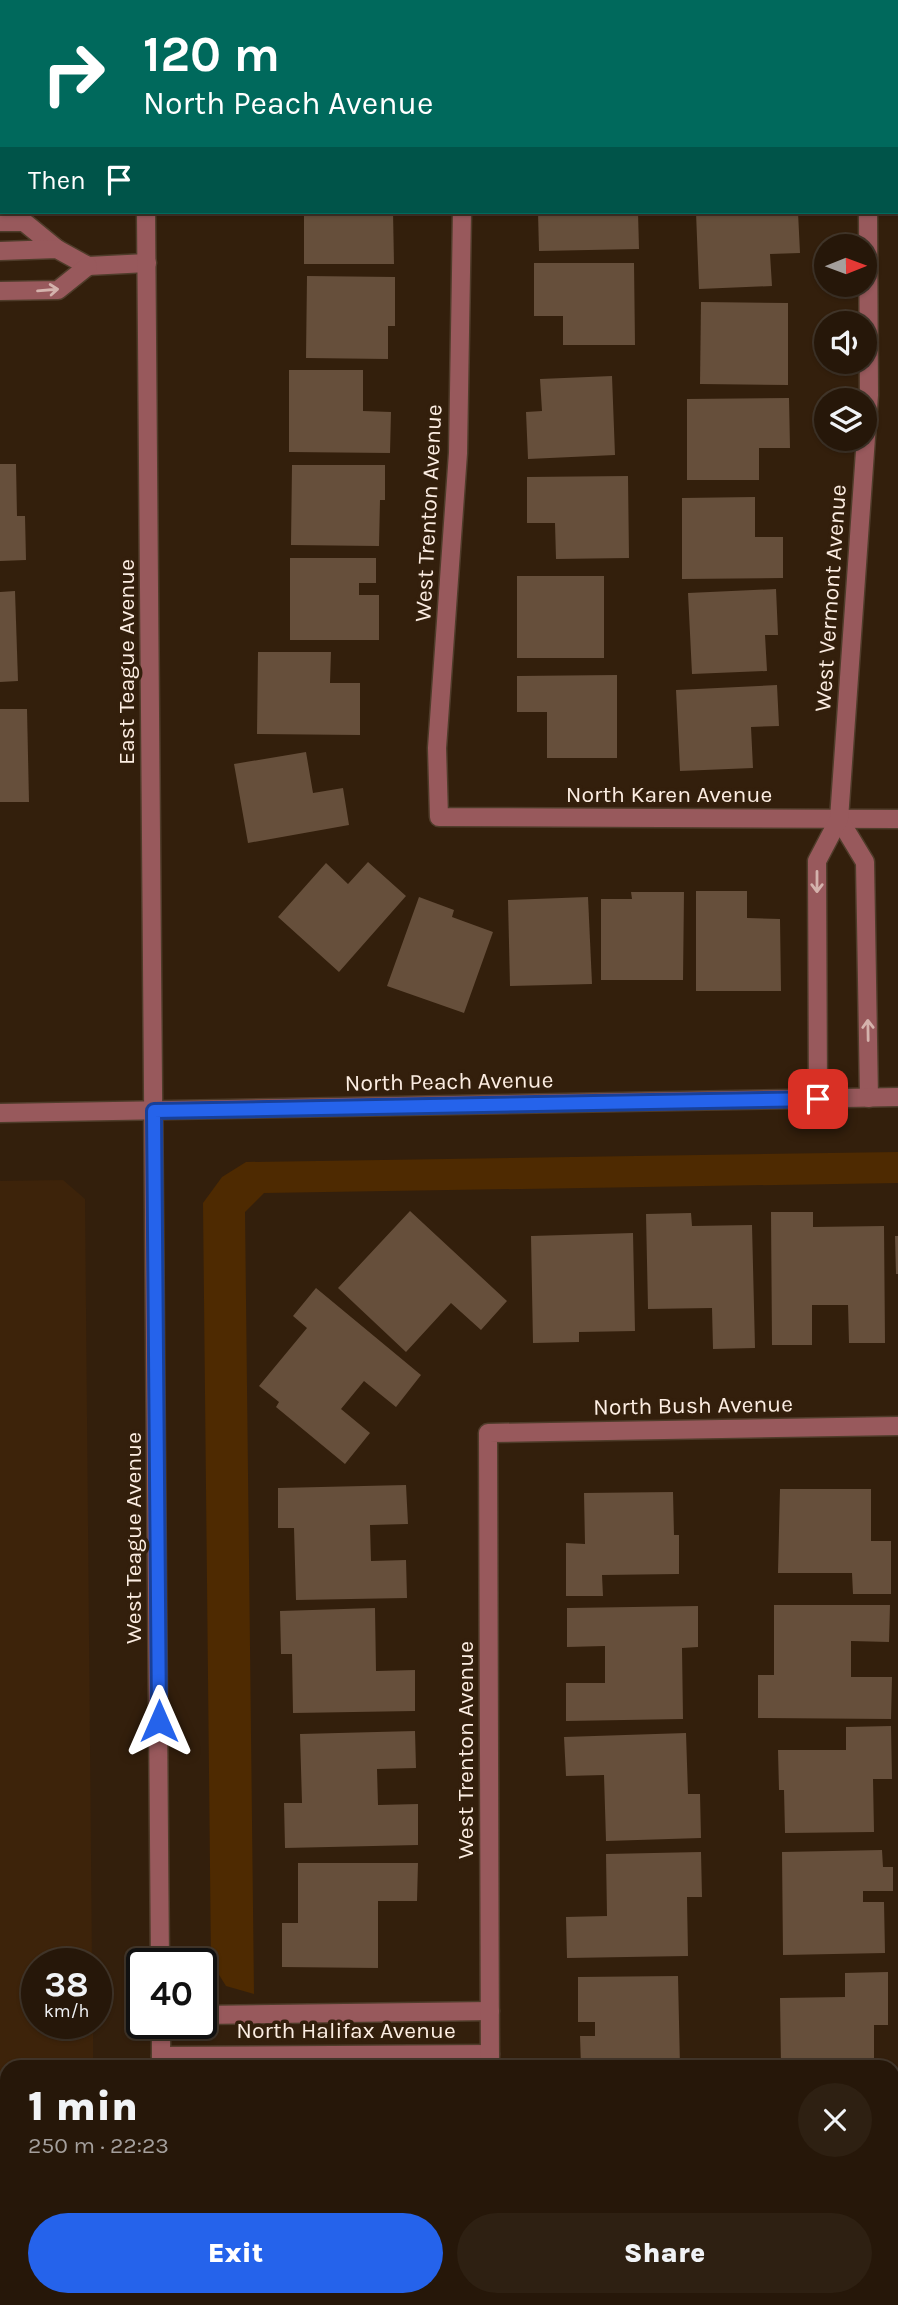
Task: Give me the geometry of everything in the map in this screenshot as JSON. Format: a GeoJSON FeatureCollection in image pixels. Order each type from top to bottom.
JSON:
{"type":"FeatureCollection","features":[{"type":"Feature","properties":{"kind":"street","name":"East Teague Avenue"},"geometry":{"type":"LineString","coordinates":[[146,214],[154,1111]]}},
{"type":"Feature","properties":{"kind":"street","name":"West Trenton Avenue"},"geometry":{"type":"LineString","coordinates":[[439,817],[437,748],[458,453],[463,214]]}},
{"type":"Feature","properties":{"kind":"street","name":"West Vermont Avenue"},"geometry":{"type":"LineString","coordinates":[[818,1099],[817,861],[839,819],[869,395],[868,214]]}},
{"type":"Feature","properties":{"kind":"street"},"geometry":{"type":"LineString","coordinates":[[0,222],[24,222],[57,249],[88,266],[147,263]]}},
{"type":"Feature","properties":{"kind":"street"},"geometry":{"type":"LineString","coordinates":[[0,251],[57,249]]}},
{"type":"Feature","properties":{"kind":"street"},"geometry":{"type":"LineString","coordinates":[[0,292],[58,290],[88,266]]}},
{"type":"Feature","properties":{"kind":"street","name":"North Karen Avenue"},"geometry":{"type":"LineString","coordinates":[[439,817],[898,819]]}},
{"type":"Feature","properties":{"kind":"street"},"geometry":{"type":"LineString","coordinates":[[839,819],[864,862],[869,1098]]}},
{"type":"Feature","properties":{"kind":"street","name":"North Peach Avenue"},"geometry":{"type":"LineString","coordinates":[[0,1114],[898,1097]]}},
{"type":"Feature","properties":{"kind":"street","name":"West Teague Avenue"},"geometry":{"type":"LineString","coordinates":[[154,1111],[160,1948]]}},
{"type":"Feature","properties":{"kind":"street","name":"North Bush Avenue"},"geometry":{"type":"LineString","coordinates":[[488,1433],[898,1426]]}},
{"type":"Feature","properties":{"kind":"street","name":"West Trenton Avenue"},"geometry":{"type":"LineString","coordinates":[[488,1433],[490,2060]]}},
{"type":"Feature","properties":{"kind":"street","name":"North Halifax Avenue"},"geometry":{"type":"LineString","coordinates":[[217,2015],[490,2011]]}},
{"type":"Feature","properties":{"kind":"street"},"geometry":{"type":"LineString","coordinates":[[161,2039],[161,2060]]}},
{"type":"Feature","properties":{"kind":"shaded area"},"geometry":{"type":"Polygon","coordinates":[[[898,1152],[898,1183],[264,1193],[245,1212],[254,1994],[226,1986],[217,1972],[217,1948],[211,1948],[203,1203],[222,1177],[246,1162],[898,1152]]]}},
{"type":"Feature","properties":{"kind":"shaded area"},"geometry":{"type":"Polygon","coordinates":[[[63,1180],[85,1199],[92,1948],[21,1948],[21,2039],[93,2039],[93,2060],[0,2060],[0,1181],[63,1180]]]}},
{"type":"Feature","properties":{"kind":"building"},"geometry":{"type":"Polygon","coordinates":[[[304,214],[393,214],[394,264],[304,264],[304,214]]]}},
{"type":"Feature","properties":{"kind":"building"},"geometry":{"type":"Polygon","coordinates":[[[538,214],[638,214],[639,249],[539,251],[538,214]]]}},
{"type":"Feature","properties":{"kind":"building"},"geometry":{"type":"Polygon","coordinates":[[[696,214],[798,214],[800,253],[770,254],[772,286],[699,289],[696,214]]]}},
{"type":"Feature","properties":{"kind":"building"},"geometry":{"type":"Polygon","coordinates":[[[534,263],[634,263],[635,345],[563,345],[563,316],[534,316],[534,263]]]}},
{"type":"Feature","properties":{"kind":"building"},"geometry":{"type":"Polygon","coordinates":[[[307,276],[395,277],[395,326],[388,326],[388,359],[306,358],[307,276]]]}},
{"type":"Feature","properties":{"kind":"building"},"geometry":{"type":"Polygon","coordinates":[[[701,302],[788,303],[788,385],[700,384],[701,302]]]}},
{"type":"Feature","properties":{"kind":"building"},"geometry":{"type":"Polygon","coordinates":[[[289,370],[363,370],[363,411],[391,412],[390,453],[289,452],[289,370]]]}},
{"type":"Feature","properties":{"kind":"building"},"geometry":{"type":"Polygon","coordinates":[[[612,376],[615,455],[528,459],[526,412],[542,411],[540,379],[612,376]]]}},
{"type":"Feature","properties":{"kind":"building"},"geometry":{"type":"Polygon","coordinates":[[[789,398],[790,448],[759,448],[759,480],[687,480],[687,399],[789,398]]]}},
{"type":"Feature","properties":{"kind":"building"},"geometry":{"type":"Polygon","coordinates":[[[0,464],[16,464],[17,516],[25,516],[26,560],[0,561],[0,464]]]}},
{"type":"Feature","properties":{"kind":"building"},"geometry":{"type":"Polygon","coordinates":[[[292,465],[385,465],[385,500],[380,500],[379,546],[291,545],[292,465]]]}},
{"type":"Feature","properties":{"kind":"building"},"geometry":{"type":"Polygon","coordinates":[[[628,476],[629,558],[556,559],[555,523],[527,523],[527,477],[628,476]]]}},
{"type":"Feature","properties":{"kind":"building"},"geometry":{"type":"Polygon","coordinates":[[[755,497],[755,537],[783,537],[783,578],[682,579],[682,498],[755,497]]]}},
{"type":"Feature","properties":{"kind":"building"},"geometry":{"type":"Polygon","coordinates":[[[290,558],[376,558],[376,583],[359,583],[359,595],[379,595],[379,640],[290,640],[290,558]]]}},
{"type":"Feature","properties":{"kind":"building"},"geometry":{"type":"Polygon","coordinates":[[[517,576],[604,576],[604,658],[517,658],[517,576]]]}},
{"type":"Feature","properties":{"kind":"building"},"geometry":{"type":"Polygon","coordinates":[[[776,589],[778,635],[765,635],[767,671],[692,674],[688,593],[776,589]]]}},
{"type":"Feature","properties":{"kind":"building"},"geometry":{"type":"Polygon","coordinates":[[[15,591],[18,681],[0,682],[0,592],[15,591]]]}},
{"type":"Feature","properties":{"kind":"building"},"geometry":{"type":"Polygon","coordinates":[[[258,652],[331,652],[330,683],[360,683],[360,735],[257,734],[258,652]]]}},
{"type":"Feature","properties":{"kind":"building"},"geometry":{"type":"Polygon","coordinates":[[[617,675],[617,758],[547,758],[547,712],[517,712],[517,676],[617,675]]]}},
{"type":"Feature","properties":{"kind":"building"},"geometry":{"type":"Polygon","coordinates":[[[777,685],[779,726],[751,727],[753,768],[680,771],[676,690],[777,685]]]}},
{"type":"Feature","properties":{"kind":"building"},"geometry":{"type":"Polygon","coordinates":[[[0,709],[27,709],[29,802],[0,802],[0,709]]]}},
{"type":"Feature","properties":{"kind":"building"},"geometry":{"type":"Polygon","coordinates":[[[306,752],[313,793],[343,788],[349,825],[248,843],[234,764],[306,752]]]}},
{"type":"Feature","properties":{"kind":"building"},"geometry":{"type":"Polygon","coordinates":[[[368,862],[406,896],[339,972],[278,917],[326,863],[348,884],[368,862]]]}},
{"type":"Feature","properties":{"kind":"building"},"geometry":{"type":"Polygon","coordinates":[[[696,891],[747,891],[747,918],[780,919],[781,991],[696,991],[696,891]]]}},
{"type":"Feature","properties":{"kind":"building"},"geometry":{"type":"Polygon","coordinates":[[[631,892],[684,892],[683,980],[601,980],[601,899],[632,899],[631,892]]]}},
{"type":"Feature","properties":{"kind":"building"},"geometry":{"type":"Polygon","coordinates":[[[419,897],[454,910],[452,917],[493,932],[464,1013],[387,986],[419,897]]]}},
{"type":"Feature","properties":{"kind":"building"},"geometry":{"type":"Polygon","coordinates":[[[588,897],[592,984],[510,986],[508,900],[588,897]]]}},
{"type":"Feature","properties":{"kind":"building"},"geometry":{"type":"Polygon","coordinates":[[[410,1211],[507,1301],[481,1330],[451,1303],[406,1352],[338,1288],[410,1211]]]}},
{"type":"Feature","properties":{"kind":"building"},"geometry":{"type":"Polygon","coordinates":[[[771,1212],[813,1212],[813,1227],[884,1226],[885,1343],[849,1343],[848,1305],[812,1305],[812,1345],[772,1345],[771,1212]]]}},
{"type":"Feature","properties":{"kind":"building"},"geometry":{"type":"Polygon","coordinates":[[[691,1213],[692,1226],[752,1225],[755,1348],[713,1349],[712,1308],[648,1309],[646,1214],[691,1213]]]}},
{"type":"Feature","properties":{"kind":"building"},"geometry":{"type":"Polygon","coordinates":[[[633,1233],[635,1331],[579,1332],[579,1342],[533,1343],[531,1236],[633,1233]]]}},
{"type":"Feature","properties":{"kind":"building"},"geometry":{"type":"Polygon","coordinates":[[[895,1236],[898,1236],[898,1274],[896,1274],[895,1236]]]}},
{"type":"Feature","properties":{"kind":"building"},"geometry":{"type":"Polygon","coordinates":[[[316,1288],[421,1375],[396,1407],[364,1381],[341,1409],[370,1433],[345,1464],[276,1407],[279,1402],[259,1386],[307,1328],[293,1316],[316,1288]]]}},
{"type":"Feature","properties":{"kind":"building"},"geometry":{"type":"Polygon","coordinates":[[[406,1485],[408,1524],[370,1525],[371,1561],[406,1560],[407,1598],[296,1600],[294,1528],[278,1528],[278,1488],[406,1485]]]}},
{"type":"Feature","properties":{"kind":"building"},"geometry":{"type":"Polygon","coordinates":[[[780,1489],[871,1489],[871,1541],[891,1541],[891,1594],[853,1594],[852,1573],[778,1573],[780,1489]]]}},
{"type":"Feature","properties":{"kind":"building"},"geometry":{"type":"Polygon","coordinates":[[[673,1492],[674,1535],[679,1535],[679,1574],[602,1575],[603,1596],[566,1596],[566,1543],[585,1544],[584,1493],[673,1492]]]}},
{"type":"Feature","properties":{"kind":"building"},"geometry":{"type":"Polygon","coordinates":[[[774,1605],[890,1605],[889,1642],[851,1641],[851,1677],[892,1677],[891,1719],[758,1718],[758,1675],[774,1675],[774,1605]]]}},
{"type":"Feature","properties":{"kind":"building"},"geometry":{"type":"Polygon","coordinates":[[[698,1606],[698,1647],[682,1648],[683,1719],[566,1721],[566,1683],[605,1683],[605,1646],[567,1647],[567,1608],[698,1606]]]}},
{"type":"Feature","properties":{"kind":"building"},"geometry":{"type":"Polygon","coordinates":[[[375,1608],[376,1671],[415,1670],[415,1711],[293,1713],[292,1654],[281,1654],[280,1611],[375,1608]]]}},
{"type":"Feature","properties":{"kind":"building"},"geometry":{"type":"Polygon","coordinates":[[[891,1726],[892,1779],[873,1779],[874,1832],[785,1833],[784,1790],[779,1790],[778,1750],[846,1750],[846,1727],[891,1726]]]}},
{"type":"Feature","properties":{"kind":"building"},"geometry":{"type":"Polygon","coordinates":[[[415,1731],[416,1768],[377,1769],[378,1805],[418,1804],[418,1845],[285,1848],[284,1803],[302,1803],[300,1734],[415,1731]]]}},
{"type":"Feature","properties":{"kind":"building"},"geometry":{"type":"Polygon","coordinates":[[[686,1733],[688,1794],[700,1794],[701,1838],[606,1841],[604,1775],[566,1776],[564,1737],[686,1733]]]}},
{"type":"Feature","properties":{"kind":"building"},"geometry":{"type":"Polygon","coordinates":[[[882,1850],[883,1867],[893,1867],[893,1891],[863,1891],[863,1902],[884,1902],[885,1953],[783,1955],[782,1852],[882,1850]]]}},
{"type":"Feature","properties":{"kind":"building"},"geometry":{"type":"Polygon","coordinates":[[[701,1852],[702,1897],[687,1897],[688,1956],[567,1958],[566,1917],[607,1916],[606,1854],[701,1852]]]}},
{"type":"Feature","properties":{"kind":"building"},"geometry":{"type":"Polygon","coordinates":[[[298,1863],[418,1863],[417,1901],[378,1901],[378,1968],[282,1967],[282,1923],[298,1923],[298,1863]]]}},
{"type":"Feature","properties":{"kind":"building"},"geometry":{"type":"Polygon","coordinates":[[[888,1972],[888,2025],[874,2025],[874,2060],[781,2060],[780,1998],[845,1997],[845,1973],[888,1972]]]}},
{"type":"Feature","properties":{"kind":"building"},"geometry":{"type":"Polygon","coordinates":[[[678,1976],[680,2060],[581,2060],[580,2036],[595,2036],[595,2022],[578,2022],[578,1977],[678,1976]]]}},
{"type":"Feature","properties":{"kind":"route"},"geometry":{"type":"LineString","coordinates":[[159,1721],[154,1111],[818,1099]]}}]}
